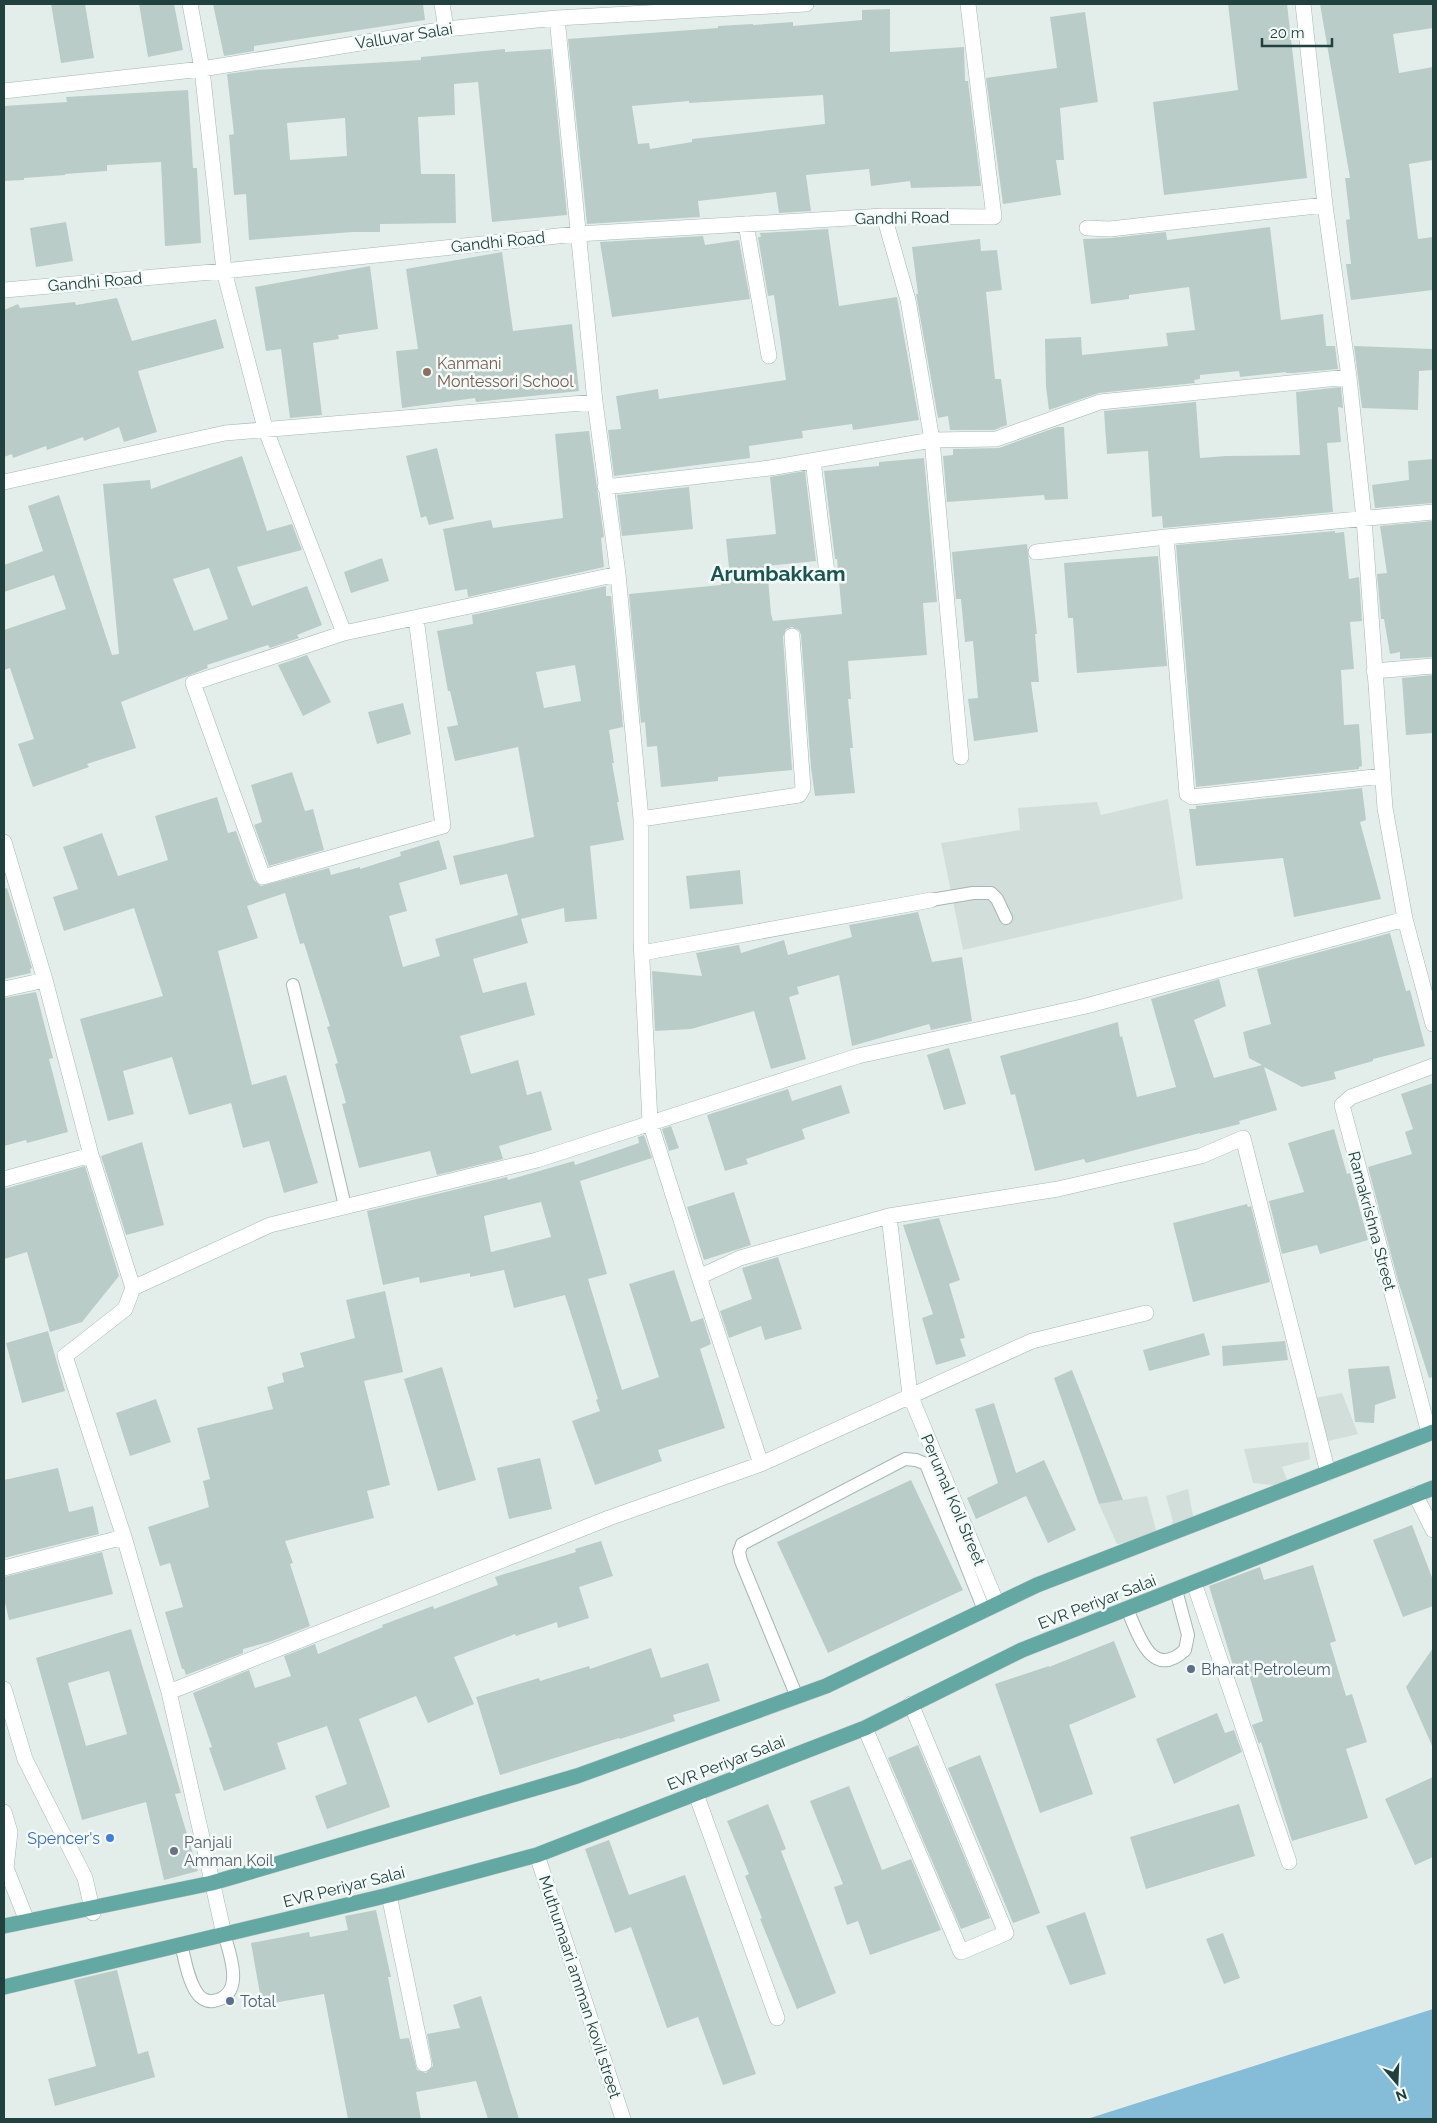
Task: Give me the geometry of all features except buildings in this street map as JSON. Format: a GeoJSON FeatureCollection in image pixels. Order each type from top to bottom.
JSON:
{"type":"FeatureCollection","features":[{"type":"Feature","properties":{"kind":"main road"},"geometry":{"type":"LineString","coordinates":[[4,1926],[92,1910],[212,1883],[576,1776],[826,1686],[1037,1585],[1431,1432]]}},
{"type":"Feature","properties":{"kind":"main road","name":"EVR Periyar Salai"},"geometry":{"type":"LineString","coordinates":[[4,1987],[389,1895],[537,1855],[864,1728],[1022,1650],[1433,1488]]}},
{"type":"Feature","properties":{"kind":"street"},"geometry":{"type":"LineString","coordinates":[[190,4],[202,69],[224,271],[265,428],[344,633]]}},
{"type":"Feature","properties":{"kind":"street"},"geometry":{"type":"LineString","coordinates":[[442,4],[446,29]]}},
{"type":"Feature","properties":{"kind":"street","name":"Valluvar Salai"},"geometry":{"type":"LineString","coordinates":[[4,91],[202,69],[446,29],[557,18],[806,4]]}},
{"type":"Feature","properties":{"kind":"street","name":"Gandhi Road"},"geometry":{"type":"LineString","coordinates":[[4,290],[224,271],[577,234],[884,216],[994,217],[968,4]]}},
{"type":"Feature","properties":{"kind":"street"},"geometry":{"type":"LineString","coordinates":[[1303,4],[1324,205],[1349,377],[1364,519],[1385,808],[1406,919],[1433,1024]]}},
{"type":"Feature","properties":{"kind":"street"},"geometry":{"type":"LineString","coordinates":[[557,18],[594,402],[618,574],[641,820],[642,953],[650,1122],[698,1277],[761,1464]]}},
{"type":"Feature","properties":{"kind":"street"},"geometry":{"type":"LineString","coordinates":[[1088,228],[1110,229],[1324,205]]}},
{"type":"Feature","properties":{"kind":"street"},"geometry":{"type":"LineString","coordinates":[[884,216],[908,300],[932,440],[961,757]]}},
{"type":"Feature","properties":{"kind":"street"},"geometry":{"type":"LineString","coordinates":[[746,224],[769,356]]}},
{"type":"Feature","properties":{"kind":"street"},"geometry":{"type":"LineString","coordinates":[[605,487],[770,468],[932,440],[996,439],[1100,402],[1349,377]]}},
{"type":"Feature","properties":{"kind":"street"},"geometry":{"type":"LineString","coordinates":[[4,482],[225,432],[594,402]]}},
{"type":"Feature","properties":{"kind":"street"},"geometry":{"type":"LineString","coordinates":[[813,460],[828,573]]}},
{"type":"Feature","properties":{"kind":"street"},"geometry":{"type":"LineString","coordinates":[[1036,552],[1166,537],[1433,512]]}},
{"type":"Feature","properties":{"kind":"street"},"geometry":{"type":"LineString","coordinates":[[1166,537],[1187,794],[1192,797],[1382,776]]}},
{"type":"Feature","properties":{"kind":"street"},"geometry":{"type":"LineString","coordinates":[[416,618],[443,826],[263,877],[193,683],[344,633],[618,574]]}},
{"type":"Feature","properties":{"kind":"street"},"geometry":{"type":"LineString","coordinates":[[641,820],[799,795],[803,788],[792,636]]}},
{"type":"Feature","properties":{"kind":"street"},"geometry":{"type":"LineString","coordinates":[[1374,670],[1433,666]]}},
{"type":"Feature","properties":{"kind":"street"},"geometry":{"type":"LineString","coordinates":[[4,842],[44,980],[91,1155],[133,1288],[125,1309],[65,1356],[124,1536],[169,1692],[224,1934]]}},
{"type":"Feature","properties":{"kind":"street"},"geometry":{"type":"LineString","coordinates":[[642,953],[931,900]]}},
{"type":"Feature","properties":{"kind":"street"},"geometry":{"type":"LineString","coordinates":[[133,1288],[270,1225],[537,1160],[858,1056],[1086,1006],[1406,919]]}},
{"type":"Feature","properties":{"kind":"street"},"geometry":{"type":"LineString","coordinates":[[4,989],[44,980]]}},
{"type":"Feature","properties":{"kind":"street","name":"Ramakrishna Street"},"geometry":{"type":"LineString","coordinates":[[1431,1432],[1342,1105],[1351,1097],[1433,1066]]}},
{"type":"Feature","properties":{"kind":"street"},"geometry":{"type":"LineString","coordinates":[[698,1277],[740,1258],[889,1216],[1058,1189],[1201,1156],[1243,1138],[1328,1473]]}},
{"type":"Feature","properties":{"kind":"street"},"geometry":{"type":"LineString","coordinates":[[4,1179],[91,1155]]}},
{"type":"Feature","properties":{"kind":"street","name":"Perumal Koil Street"},"geometry":{"type":"LineString","coordinates":[[889,1216],[910,1395],[990,1607]]}},
{"type":"Feature","properties":{"kind":"street"},"geometry":{"type":"LineString","coordinates":[[169,1692],[609,1518],[761,1464],[1032,1341],[1146,1313]]}},
{"type":"Feature","properties":{"kind":"street"},"geometry":{"type":"LineString","coordinates":[[1416,1494],[1433,1530]]}},
{"type":"Feature","properties":{"kind":"street"},"geometry":{"type":"LineString","coordinates":[[4,1568],[124,1536]]}},
{"type":"Feature","properties":{"kind":"street"},"geometry":{"type":"LineString","coordinates":[[1194,1583],[1289,1862]]}},
{"type":"Feature","properties":{"kind":"street"},"geometry":{"type":"LineString","coordinates":[[4,1689],[25,1759],[85,1878],[92,1910]]}},
{"type":"Feature","properties":{"kind":"street"},"geometry":{"type":"LineString","coordinates":[[864,1728],[961,1952],[1006,1933],[911,1704]]}},
{"type":"Feature","properties":{"kind":"street"},"geometry":{"type":"LineString","coordinates":[[696,1794],[778,2018]]}},
{"type":"Feature","properties":{"kind":"street"},"geometry":{"type":"LineString","coordinates":[[4,1812],[10,1832],[6,1868],[27,1921]]}},
{"type":"Feature","properties":{"kind":"street","name":"Muthumaari amman kovil street"},"geometry":{"type":"LineString","coordinates":[[537,1855],[623,2119]]}},
{"type":"Feature","properties":{"kind":"street"},"geometry":{"type":"LineString","coordinates":[[389,1895],[424,2064]]}},
{"type":"Feature","properties":{"kind":"lane"},"geometry":{"type":"LineString","coordinates":[[931,900],[978,892],[991,893],[997,899],[1006,918]]}},
{"type":"Feature","properties":{"kind":"lane"},"geometry":{"type":"LineString","coordinates":[[292,985],[345,1206]]}},
{"type":"Feature","properties":{"kind":"lane"},"geometry":{"type":"LineString","coordinates":[[797,1697],[741,1561],[739,1552],[742,1544],[905,1459],[916,1460],[926,1464],[990,1607]]}},
{"type":"Feature","properties":{"kind":"lane"},"geometry":{"type":"LineString","coordinates":[[1127,1609],[1143,1644],[1152,1656],[1165,1660],[1172,1659],[1185,1650],[1188,1635],[1176,1590]]}},
{"type":"Feature","properties":{"kind":"lane"},"geometry":{"type":"LineString","coordinates":[[181,1944],[197,1994],[213,2002],[229,1992],[233,1984],[232,1960],[224,1934]]}},
{"type":"Feature","properties":{"kind":"shaded area"},"geometry":{"type":"Polygon","coordinates":[[[1168,799],[1183,899],[963,950],[941,843],[1020,830],[1018,808],[1097,802],[1101,815],[1168,799]]]}},
{"type":"Feature","properties":{"kind":"shaded area"},"geometry":{"type":"Polygon","coordinates":[[[1342,1393],[1358,1434],[1320,1443],[1309,1399],[1342,1393]]]}},
{"type":"Feature","properties":{"kind":"shaded area"},"geometry":{"type":"Polygon","coordinates":[[[1308,1442],[1310,1459],[1282,1467],[1290,1487],[1253,1483],[1244,1449],[1308,1442]]]}},
{"type":"Feature","properties":{"kind":"shaded area"},"geometry":{"type":"Polygon","coordinates":[[[1188,1489],[1193,1515],[1188,1527],[1169,1527],[1173,1522],[1166,1496],[1188,1489]]]}},
{"type":"Feature","properties":{"kind":"shaded area"},"geometry":{"type":"Polygon","coordinates":[[[1147,1496],[1158,1538],[1117,1544],[1099,1504],[1147,1496]]]}},
{"type":"Feature","properties":{"kind":"water"},"geometry":{"type":"Polygon","coordinates":[[[1433,2009],[1433,2119],[1087,2119],[1433,2009]]]}},
{"type":"Feature","properties":{"kind":"place","name":"Kanmani Montessori School"},"geometry":{"type":"Point","coordinates":[427,372]}},
{"type":"Feature","properties":{"kind":"place","name":"Bharat Petroleum"},"geometry":{"type":"Point","coordinates":[1191,1669]}},
{"type":"Feature","properties":{"kind":"place","name":"Spencer's"},"geometry":{"type":"Point","coordinates":[110,1838]}},
{"type":"Feature","properties":{"kind":"place","name":"Panjali Amman Koil"},"geometry":{"type":"Point","coordinates":[174,1851]}},
{"type":"Feature","properties":{"kind":"place","name":"Total"},"geometry":{"type":"Point","coordinates":[230,2001]}},
{"type":"Feature","properties":{"kind":"district","name":"Arumbakkam"},"geometry":{"type":"Point","coordinates":[778,573]}}]}
